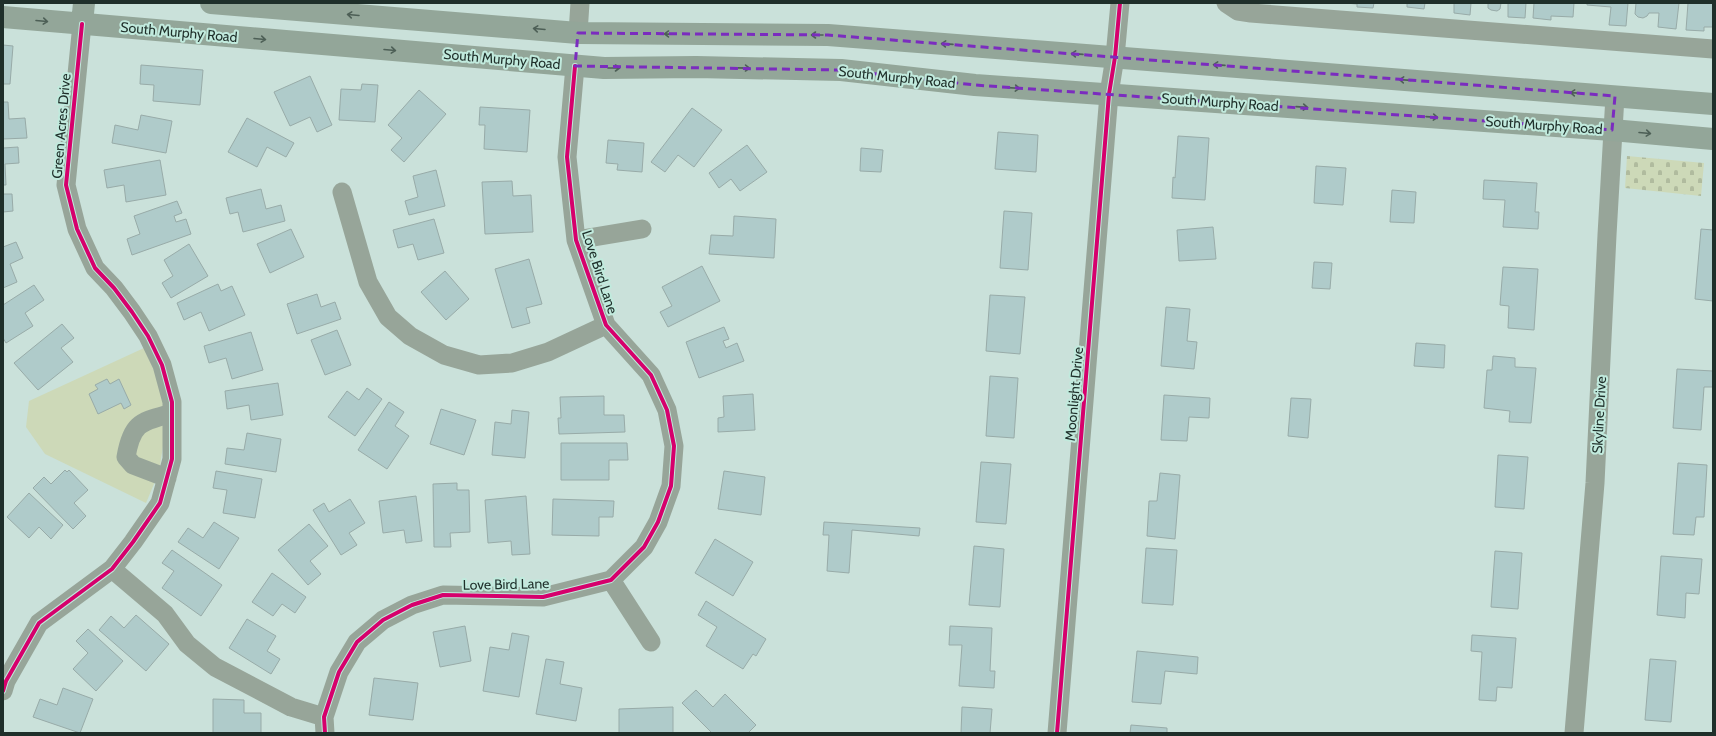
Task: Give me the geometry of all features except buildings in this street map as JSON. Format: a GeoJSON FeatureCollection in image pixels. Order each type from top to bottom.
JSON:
{"type":"FeatureCollection","features":[{"type":"Feature","properties":{"kind":"main road"},"geometry":{"type":"LineString","coordinates":[[82,24],[84,3]]}},
{"type":"Feature","properties":{"kind":"main road"},"geometry":{"type":"LineString","coordinates":[[211,3],[578,33],[828,35],[1713,104]]}},
{"type":"Feature","properties":{"kind":"main road","name":"South Murphy Road"},"geometry":{"type":"LineString","coordinates":[[3,17],[575,66],[604,68],[696,67],[841,70],[975,85],[1612,130],[1713,139]]}},
{"type":"Feature","properties":{"kind":"main road"},"geometry":{"type":"LineString","coordinates":[[575,66],[578,33]]}},
{"type":"Feature","properties":{"kind":"street"},"geometry":{"type":"LineString","coordinates":[[578,33],[580,3]]}},
{"type":"Feature","properties":{"kind":"street","name":"Moonlight Drive"},"geometry":{"type":"LineString","coordinates":[[1057,733],[1109,94],[1116,57],[1120,3]]}},
{"type":"Feature","properties":{"kind":"street"},"geometry":{"type":"LineString","coordinates":[[1226,3],[1238,11],[1251,13],[1713,49]]}},
{"type":"Feature","properties":{"kind":"street","name":"Green Acres Drive"},"geometry":{"type":"LineString","coordinates":[[3,691],[6,681],[39,623],[112,569],[133,542],[160,503],[172,459],[172,402],[162,365],[148,336],[132,312],[114,288],[96,268],[77,230],[66,185],[82,24]]}},
{"type":"Feature","properties":{"kind":"street","name":"Love Bird Lane"},"geometry":{"type":"LineString","coordinates":[[325,725],[339,672],[357,642],[383,620],[412,605],[443,595],[543,597],[611,580],[644,547],[658,522],[671,486],[674,446],[667,410],[651,375],[606,325],[576,240],[567,157],[575,66]]}},
{"type":"Feature","properties":{"kind":"street","name":"Skyline Drive"},"geometry":{"type":"LineString","coordinates":[[1574,733],[1595,482],[1612,130],[1615,96]]}},
{"type":"Feature","properties":{"kind":"street"},"geometry":{"type":"LineString","coordinates":[[342,192],[368,282],[388,317],[410,336],[444,355],[479,365],[512,363],[548,352],[606,325]]}},
{"type":"Feature","properties":{"kind":"street"},"geometry":{"type":"LineString","coordinates":[[576,240],[642,229]]}},
{"type":"Feature","properties":{"kind":"street"},"geometry":{"type":"LineString","coordinates":[[167,478],[133,465],[126,457],[129,439],[138,426],[150,420],[172,413]]}},
{"type":"Feature","properties":{"kind":"street"},"geometry":{"type":"LineString","coordinates":[[112,569],[165,614],[187,644],[215,667],[325,725]]}},
{"type":"Feature","properties":{"kind":"street"},"geometry":{"type":"LineString","coordinates":[[611,580],[651,642]]}},
{"type":"Feature","properties":{"kind":"highlighted area"},"geometry":{"type":"Polygon","coordinates":[[[578,33],[828,35],[1615,96],[1612,130],[975,85],[841,70],[575,66],[578,33]]]}},
{"type":"Feature","properties":{"kind":"green space"},"geometry":{"type":"Polygon","coordinates":[[[1627,156],[1704,163],[1701,196],[1625,188],[1627,156]]]}},
{"type":"Feature","properties":{"kind":"green space"},"geometry":{"type":"Polygon","coordinates":[[[144,348],[163,395],[163,446],[159,472],[146,503],[45,454],[26,427],[29,401],[144,348]]]}},
{"type":"Feature","properties":{"kind":"cycle path"},"geometry":{"type":"LineString","coordinates":[[1057,733],[1109,94],[1115,57],[1120,3]]}},
{"type":"Feature","properties":{"kind":"cycle path"},"geometry":{"type":"LineString","coordinates":[[3,691],[6,681],[39,623],[112,569],[133,542],[160,503],[172,459],[172,402],[162,365],[148,336],[132,312],[114,288],[95,268],[77,229],[66,185],[82,24]]}},
{"type":"Feature","properties":{"kind":"cycle path"},"geometry":{"type":"LineString","coordinates":[[325,733],[324,717],[339,672],[357,642],[383,620],[412,605],[443,595],[543,597],[611,580],[644,547],[658,522],[671,486],[674,446],[667,410],[651,375],[606,325],[576,240],[567,157],[575,66]]}}]}
